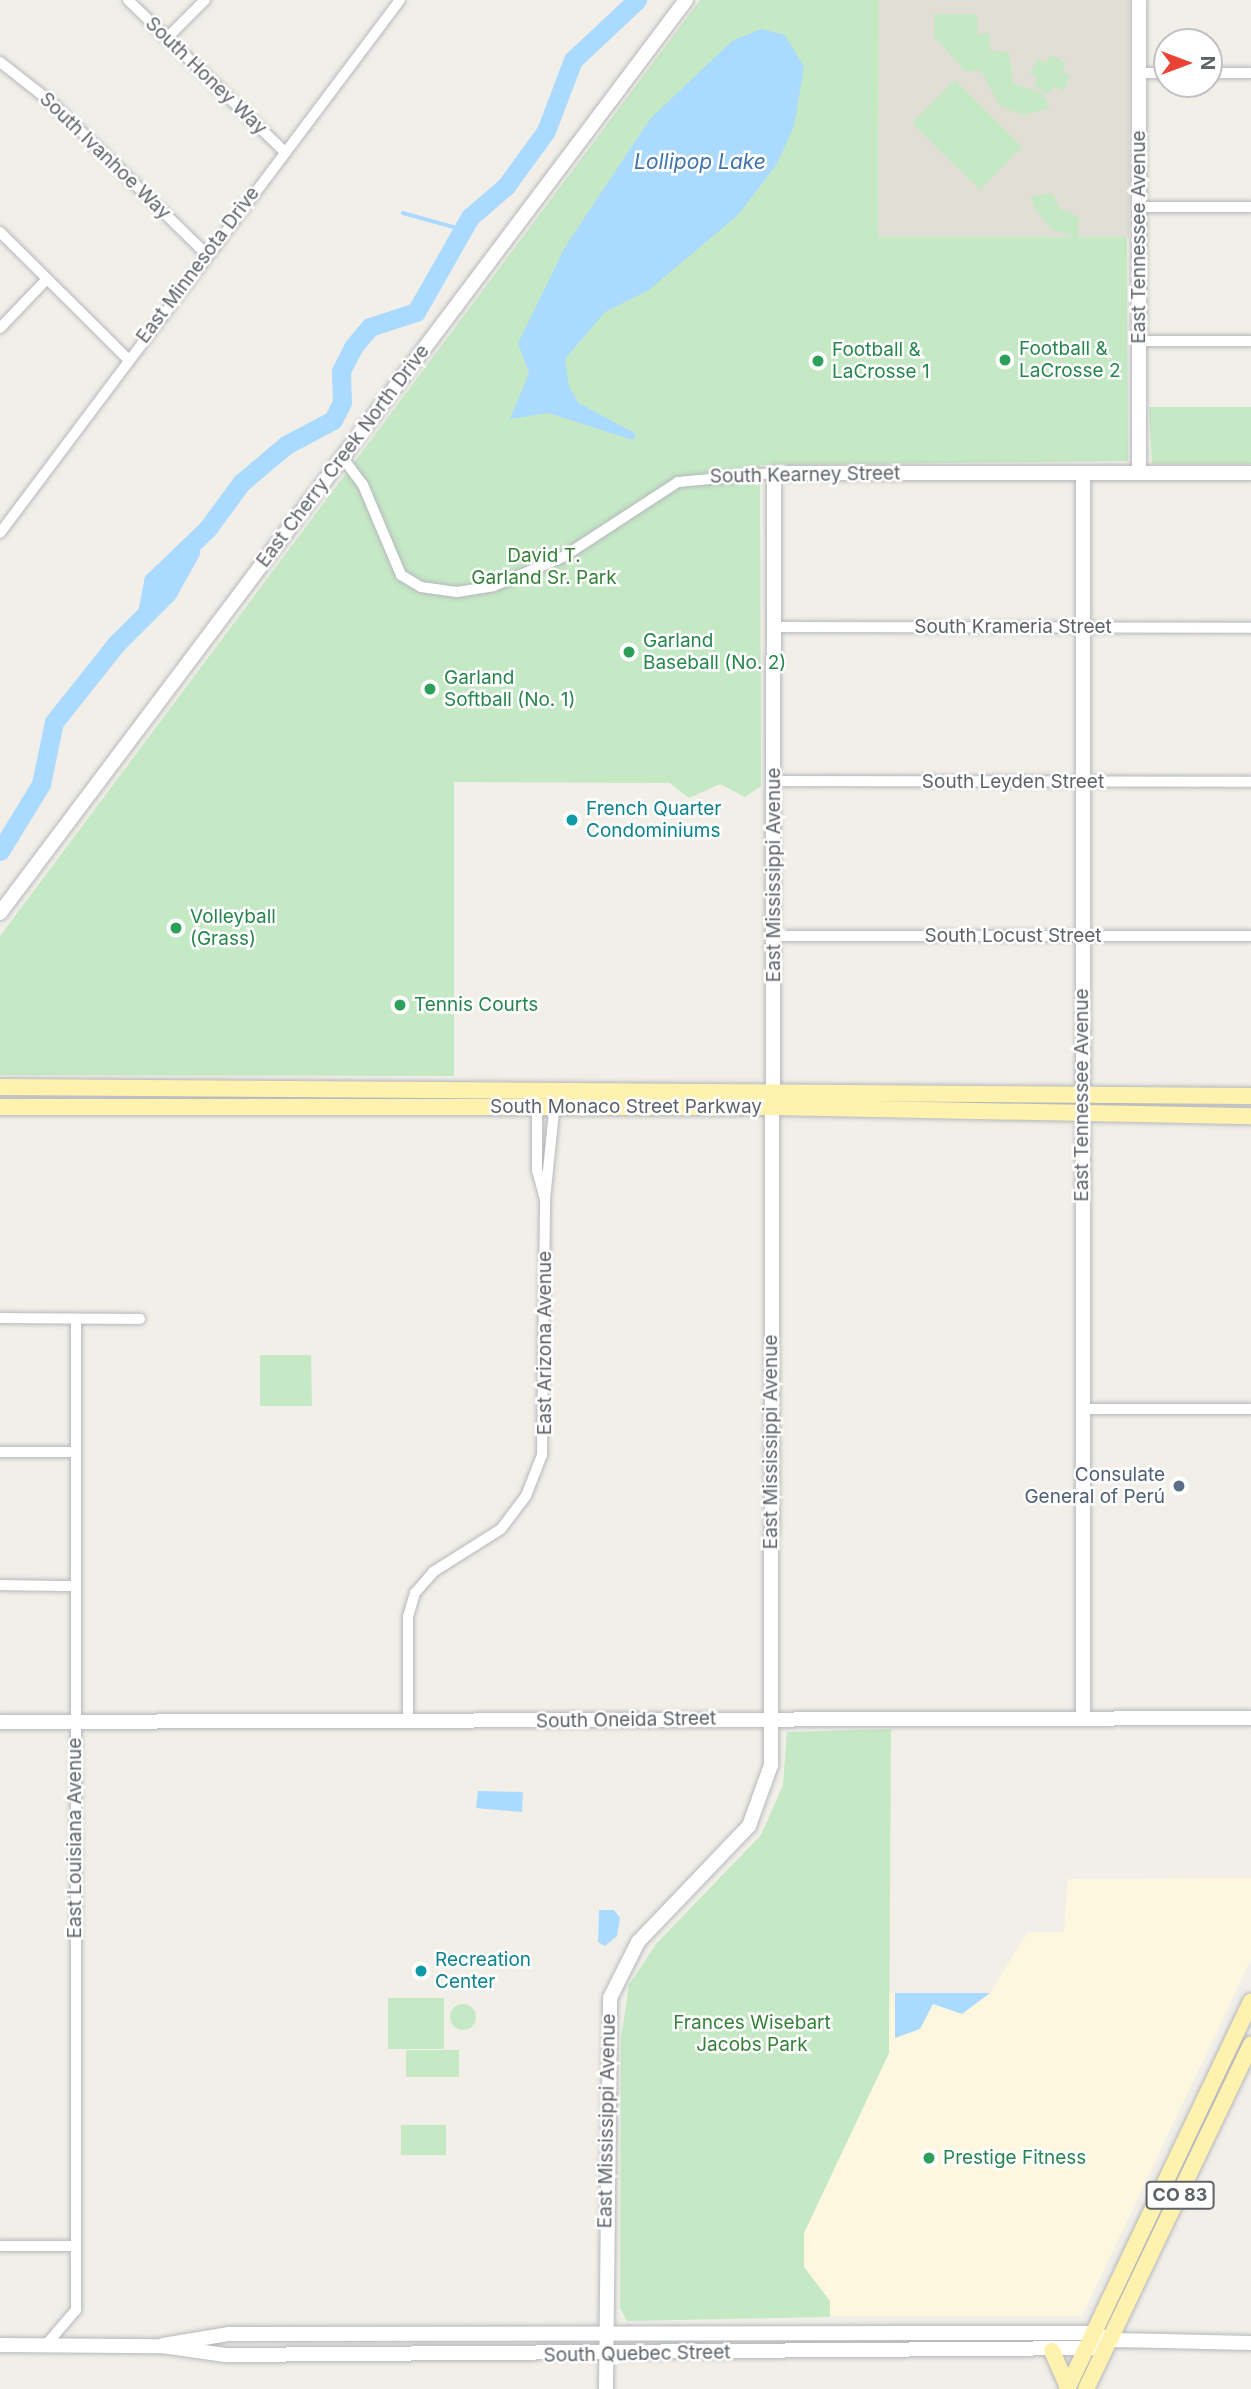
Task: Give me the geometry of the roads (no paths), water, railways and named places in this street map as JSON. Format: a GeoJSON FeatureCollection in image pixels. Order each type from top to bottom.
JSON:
{"type":"FeatureCollection","features":[{"type":"Feature","properties":{"kind":"main road","name":"South Monaco Street Parkway"},"geometry":{"type":"LineString","coordinates":[[0,1087],[772,1088],[1082,1096],[1251,1096]]}},
{"type":"Feature","properties":{"kind":"main road","name":"South Monaco Street Parkway"},"geometry":{"type":"LineString","coordinates":[[0,1107],[772,1107],[1082,1116],[1251,1116]]}},
{"type":"Feature","properties":{"kind":"main road","name":"CO 83"},"geometry":{"type":"LineString","coordinates":[[1068,2388],[1251,2001]]}},
{"type":"Feature","properties":{"kind":"main road","name":"CO 83"},"geometry":{"type":"LineString","coordinates":[[1086,2389],[1251,2044]]}},
{"type":"Feature","properties":{"kind":"main road"},"geometry":{"type":"LineString","coordinates":[[1052,2351],[1068,2388]]}},
{"type":"Feature","properties":{"kind":"street","name":"South Honey Way"},"geometry":{"type":"LineString","coordinates":[[128,0],[285,152]]}},
{"type":"Feature","properties":{"kind":"street"},"geometry":{"type":"LineString","coordinates":[[167,38],[205,0]]}},
{"type":"Feature","properties":{"kind":"street","name":"East Minnesota Drive"},"geometry":{"type":"LineString","coordinates":[[0,533],[206,254],[400,0]]}},
{"type":"Feature","properties":{"kind":"street","name":"East Cherry Creek North Drive"},"geometry":{"type":"LineString","coordinates":[[0,913],[686,0]]}},
{"type":"Feature","properties":{"kind":"street","name":"East Tennessee Avenue"},"geometry":{"type":"LineString","coordinates":[[1139,0],[1139,473]]}},
{"type":"Feature","properties":{"kind":"street","name":"South Ivanhoe Way"},"geometry":{"type":"LineString","coordinates":[[0,62],[51,102],[206,254]]}},
{"type":"Feature","properties":{"kind":"street"},"geometry":{"type":"LineString","coordinates":[[1223,73],[1251,73]]}},
{"type":"Feature","properties":{"kind":"street"},"geometry":{"type":"LineString","coordinates":[[1139,74],[1153,74]]}},
{"type":"Feature","properties":{"kind":"street"},"geometry":{"type":"LineString","coordinates":[[1138,207],[1251,207]]}},
{"type":"Feature","properties":{"kind":"street"},"geometry":{"type":"LineString","coordinates":[[0,232],[128,359]]}},
{"type":"Feature","properties":{"kind":"street"},"geometry":{"type":"LineString","coordinates":[[0,328],[46,280]]}},
{"type":"Feature","properties":{"kind":"street"},"geometry":{"type":"LineString","coordinates":[[1139,341],[1251,341]]}},
{"type":"Feature","properties":{"kind":"street","name":"South Kearney Street"},"geometry":{"type":"LineString","coordinates":[[342,457],[363,485],[401,575],[417,586],[457,592],[494,586],[563,557],[678,482],[774,473],[1251,473]]}},
{"type":"Feature","properties":{"kind":"street","name":"East Mississippi Avenue"},"geometry":{"type":"LineString","coordinates":[[606,2389],[610,1998],[638,1942],[753,1820],[770,1775],[775,936],[774,473]]}},
{"type":"Feature","properties":{"kind":"street","name":"East Tennessee Avenue"},"geometry":{"type":"LineString","coordinates":[[1083,473],[1083,1717]]}},
{"type":"Feature","properties":{"kind":"street","name":"South Krameria Street"},"geometry":{"type":"LineString","coordinates":[[774,627],[1251,628]]}},
{"type":"Feature","properties":{"kind":"street","name":"South Leyden Street"},"geometry":{"type":"LineString","coordinates":[[774,781],[1251,782]]}},
{"type":"Feature","properties":{"kind":"street","name":"South Locust Street"},"geometry":{"type":"LineString","coordinates":[[775,936],[1251,936]]}},
{"type":"Feature","properties":{"kind":"street","name":"East Arizona Avenue"},"geometry":{"type":"LineString","coordinates":[[545,1199],[537,1170],[536,1107],[547,1087]]}},
{"type":"Feature","properties":{"kind":"street","name":"East Arizona Avenue"},"geometry":{"type":"LineString","coordinates":[[408,1722],[408,1616],[415,1593],[431,1573],[501,1529],[528,1492],[541,1458],[545,1199],[554,1107],[547,1087]]}},
{"type":"Feature","properties":{"kind":"street"},"geometry":{"type":"LineString","coordinates":[[0,1318],[140,1319]]}},
{"type":"Feature","properties":{"kind":"street","name":"East Louisiana Avenue"},"geometry":{"type":"LineString","coordinates":[[45,2346],[76,2310],[76,1319]]}},
{"type":"Feature","properties":{"kind":"street"},"geometry":{"type":"LineString","coordinates":[[1082,1409],[1251,1409]]}},
{"type":"Feature","properties":{"kind":"street"},"geometry":{"type":"LineString","coordinates":[[0,1452],[76,1452]]}},
{"type":"Feature","properties":{"kind":"street"},"geometry":{"type":"LineString","coordinates":[[0,1585],[76,1586]]}},
{"type":"Feature","properties":{"kind":"street","name":"South Oneida Street"},"geometry":{"type":"LineString","coordinates":[[0,1723],[1251,1718]]}},
{"type":"Feature","properties":{"kind":"street"},"geometry":{"type":"LineString","coordinates":[[0,2246],[75,2246]]}},
{"type":"Feature","properties":{"kind":"street","name":"South Quebec Street"},"geometry":{"type":"LineString","coordinates":[[162,2346],[222,2334],[1094,2333],[1111,2340],[1251,2343]]}},
{"type":"Feature","properties":{"kind":"street","name":"South Quebec Street"},"geometry":{"type":"LineString","coordinates":[[0,2345],[162,2346],[225,2355],[606,2355],[1086,2350],[1111,2340]]}},
{"type":"Feature","properties":{"kind":"water","name":"Lollipop Lake"},"geometry":{"type":"Polygon","coordinates":[[[761,29],[785,35],[804,67],[794,126],[777,164],[738,215],[649,290],[605,312],[565,359],[569,387],[579,403],[636,434],[633,440],[548,413],[510,419],[529,373],[518,343],[565,247],[650,119],[732,41],[761,29]]]}},
{"type":"Feature","properties":{"kind":"water"},"geometry":{"type":"Polygon","coordinates":[[[478,1791],[523,1792],[522,1812],[476,1808],[478,1791]]]}},
{"type":"Feature","properties":{"kind":"water"},"geometry":{"type":"Polygon","coordinates":[[[599,1910],[614,1910],[620,1918],[617,1936],[605,1946],[598,1942],[599,1910]]]}},
{"type":"Feature","properties":{"kind":"water"},"geometry":{"type":"Polygon","coordinates":[[[895,1993],[990,1993],[962,2014],[933,2004],[920,2029],[895,2038],[895,1993]]]}},
{"type":"Feature","properties":{"kind":"waterway"},"geometry":{"type":"LineString","coordinates":[[147,613],[153,581],[208,528],[241,483],[286,445],[333,420],[342,402],[341,371],[353,347],[370,327],[416,312],[470,217],[506,186],[546,131],[573,60],[637,0]]}},
{"type":"Feature","properties":{"kind":"waterway"},"geometry":{"type":"LineString","coordinates":[[403,213],[461,229]]}},
{"type":"Feature","properties":{"kind":"waterway"},"geometry":{"type":"LineString","coordinates":[[0,851],[41,784],[54,722],[116,644],[167,593],[190,552]]}},
{"type":"Feature","properties":{"kind":"place","name":"Football & LaCrosse 2"},"geometry":{"type":"Point","coordinates":[1005,360]}},
{"type":"Feature","properties":{"kind":"place","name":"Football & LaCrosse 1"},"geometry":{"type":"Point","coordinates":[818,361]}},
{"type":"Feature","properties":{"kind":"place","name":"Garland Baseball (No. 2)"},"geometry":{"type":"Point","coordinates":[629,652]}},
{"type":"Feature","properties":{"kind":"place","name":"Garland Softball (No. 1)"},"geometry":{"type":"Point","coordinates":[430,689]}},
{"type":"Feature","properties":{"kind":"place","name":"French Quarter Condominiums"},"geometry":{"type":"Point","coordinates":[572,820]}},
{"type":"Feature","properties":{"kind":"place","name":"Volleyball (Grass)"},"geometry":{"type":"Point","coordinates":[176,928]}},
{"type":"Feature","properties":{"kind":"place","name":"Tennis Courts"},"geometry":{"type":"Point","coordinates":[400,1005]}},
{"type":"Feature","properties":{"kind":"place","name":"Consulate General of Perú"},"geometry":{"type":"Point","coordinates":[1179,1486]}},
{"type":"Feature","properties":{"kind":"place","name":"Recreation Center"},"geometry":{"type":"Point","coordinates":[421,1971]}},
{"type":"Feature","properties":{"kind":"place","name":"Prestige Fitness"},"geometry":{"type":"Point","coordinates":[929,2158]}},
{"type":"Feature","properties":{"kind":"park label","name":"David T. Garland Sr. Park"},"geometry":{"type":"Point","coordinates":[544,567]}},
{"type":"Feature","properties":{"kind":"park label","name":"Frances Wisebart Jacobs Park"},"geometry":{"type":"Point","coordinates":[752,2034]}}]}
